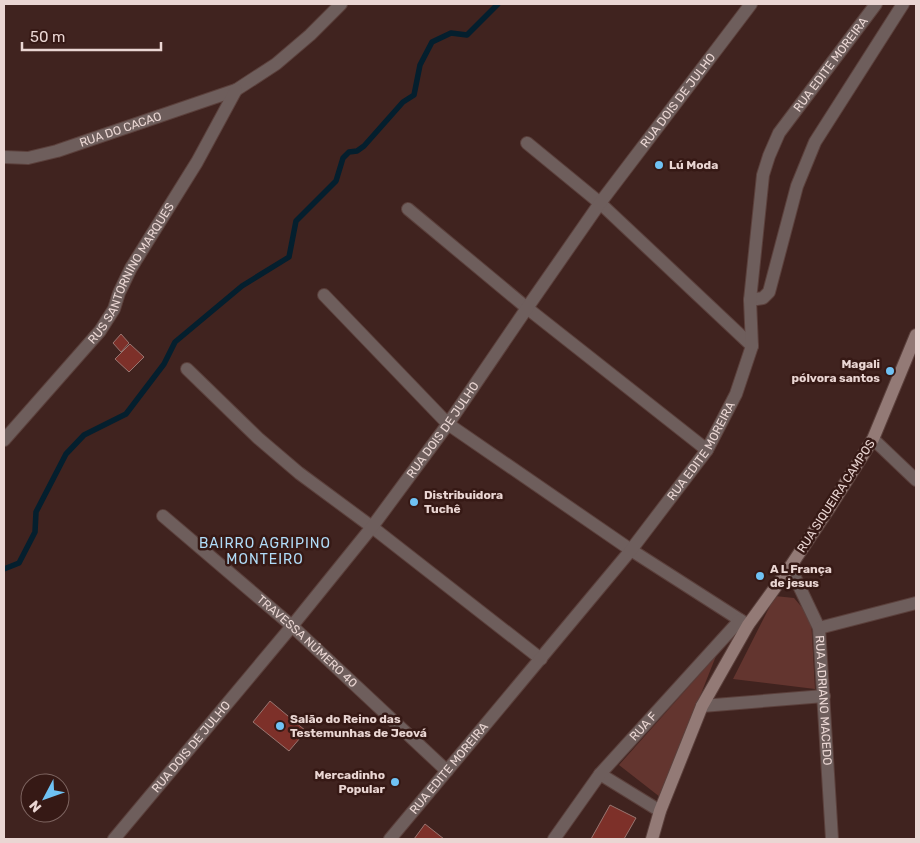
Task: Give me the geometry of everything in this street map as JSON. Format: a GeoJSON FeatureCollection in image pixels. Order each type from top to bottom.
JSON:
{"type":"FeatureCollection","features":[{"type":"Feature","properties":{"kind":"main road","name":"RUA SIQUEIRA CAMPOS"},"geometry":{"type":"LineString","coordinates":[[652,839],[660,811],[702,706],[744,623],[790,566],[873,439],[916,335]]}},
{"type":"Feature","properties":{"kind":"street"},"geometry":{"type":"LineString","coordinates":[[236,90],[276,64],[341,4]]}},
{"type":"Feature","properties":{"kind":"street","name":"RUA DOIS DE JULHO"},"geometry":{"type":"LineString","coordinates":[[114,839],[372,527],[448,424],[600,203],[751,4]]}},
{"type":"Feature","properties":{"kind":"street","name":"RUA EDITE MOREIRA"},"geometry":{"type":"LineString","coordinates":[[390,839],[631,550],[707,450],[736,394],[752,346],[750,300],[763,174],[769,156],[779,133],[876,4]]}},
{"type":"Feature","properties":{"kind":"street"},"geometry":{"type":"LineString","coordinates":[[750,300],[763,298],[769,292],[797,186],[815,142],[902,4]]}},
{"type":"Feature","properties":{"kind":"street","name":"RUA DO CACAO"},"geometry":{"type":"LineString","coordinates":[[4,157],[28,158],[57,152],[236,90]]}},
{"type":"Feature","properties":{"kind":"street","name":"RUS SANTORNINO MARQUES"},"geometry":{"type":"LineString","coordinates":[[4,440],[100,331],[114,310],[119,293],[131,268],[197,162],[236,90]]}},
{"type":"Feature","properties":{"kind":"street"},"geometry":{"type":"LineString","coordinates":[[527,143],[600,203],[752,346]]}},
{"type":"Feature","properties":{"kind":"street"},"geometry":{"type":"LineString","coordinates":[[408,209],[527,308],[707,450]]}},
{"type":"Feature","properties":{"kind":"street"},"geometry":{"type":"LineString","coordinates":[[324,295],[448,424],[631,550],[744,623]]}},
{"type":"Feature","properties":{"kind":"street"},"geometry":{"type":"LineString","coordinates":[[187,369],[278,456],[541,659]]}},
{"type":"Feature","properties":{"kind":"street"},"geometry":{"type":"LineString","coordinates":[[873,439],[916,480]]}},
{"type":"Feature","properties":{"kind":"street","name":"TRAVESSA NÚMERO 40"},"geometry":{"type":"LineString","coordinates":[[163,516],[292,626],[447,772]]}},
{"type":"Feature","properties":{"kind":"street","name":"RUA ADRIANO MACEDO"},"geometry":{"type":"LineString","coordinates":[[790,566],[819,628],[832,839]]}},
{"type":"Feature","properties":{"kind":"street"},"geometry":{"type":"LineString","coordinates":[[819,628],[916,603]]}},
{"type":"Feature","properties":{"kind":"street","name":"RUA F"},"geometry":{"type":"LineString","coordinates":[[554,839],[600,774],[744,623]]}},
{"type":"Feature","properties":{"kind":"street"},"geometry":{"type":"LineString","coordinates":[[702,706],[824,696]]}},
{"type":"Feature","properties":{"kind":"street"},"geometry":{"type":"LineString","coordinates":[[600,774],[660,811]]}},
{"type":"Feature","properties":{"kind":"shaded area"},"geometry":{"type":"Polygon","coordinates":[[[775,596],[794,598],[811,618],[815,689],[733,679],[775,596]]]}},
{"type":"Feature","properties":{"kind":"shaded area"},"geometry":{"type":"Polygon","coordinates":[[[716,656],[660,797],[619,765],[716,656]]]}},
{"type":"Feature","properties":{"kind":"building"},"geometry":{"type":"Polygon","coordinates":[[[121,334],[129,343],[121,352],[113,343],[121,334]]]}},
{"type":"Feature","properties":{"kind":"building"},"geometry":{"type":"Polygon","coordinates":[[[130,344],[144,357],[129,372],[115,359],[130,344]]]}},
{"type":"Feature","properties":{"kind":"building","name":"Salão do Reino das Testemunhas de Jeová"},"geometry":{"type":"Polygon","coordinates":[[[270,701],[306,731],[289,751],[253,722],[270,701]]]}},
{"type":"Feature","properties":{"kind":"building"},"geometry":{"type":"Polygon","coordinates":[[[610,805],[636,818],[624,839],[591,839],[610,805]]]}},
{"type":"Feature","properties":{"kind":"building"},"geometry":{"type":"Polygon","coordinates":[[[425,824],[444,839],[414,839],[425,824]]]}},
{"type":"Feature","properties":{"kind":"waterway"},"geometry":{"type":"LineString","coordinates":[[4,569],[19,563],[35,532],[36,512],[66,454],[84,435],[126,414],[164,364],[175,342],[242,286],[289,257],[296,221],[336,181],[343,158],[349,152],[357,151],[364,146],[403,102],[414,95],[420,65],[432,42],[451,33],[467,35],[498,4]]}},
{"type":"Feature","properties":{"kind":"place","name":"Lú Moda"},"geometry":{"type":"Point","coordinates":[659,165]}},
{"type":"Feature","properties":{"kind":"place","name":"Magali pólvora santos"},"geometry":{"type":"Point","coordinates":[890,371]}},
{"type":"Feature","properties":{"kind":"place","name":"Distribuidora Tuchê"},"geometry":{"type":"Point","coordinates":[414,502]}},
{"type":"Feature","properties":{"kind":"place","name":"A L França de jesus"},"geometry":{"type":"Point","coordinates":[760,576]}},
{"type":"Feature","properties":{"kind":"place","name":"Salão do Reino das Testemunhas de Jeová"},"geometry":{"type":"Point","coordinates":[280,726]}},
{"type":"Feature","properties":{"kind":"place","name":"Mercadinho Popular"},"geometry":{"type":"Point","coordinates":[395,782]}},
{"type":"Feature","properties":{"kind":"district","name":"BAIRRO AGRIPINO MONTEIRO"},"geometry":{"type":"Point","coordinates":[265,552]}}]}
